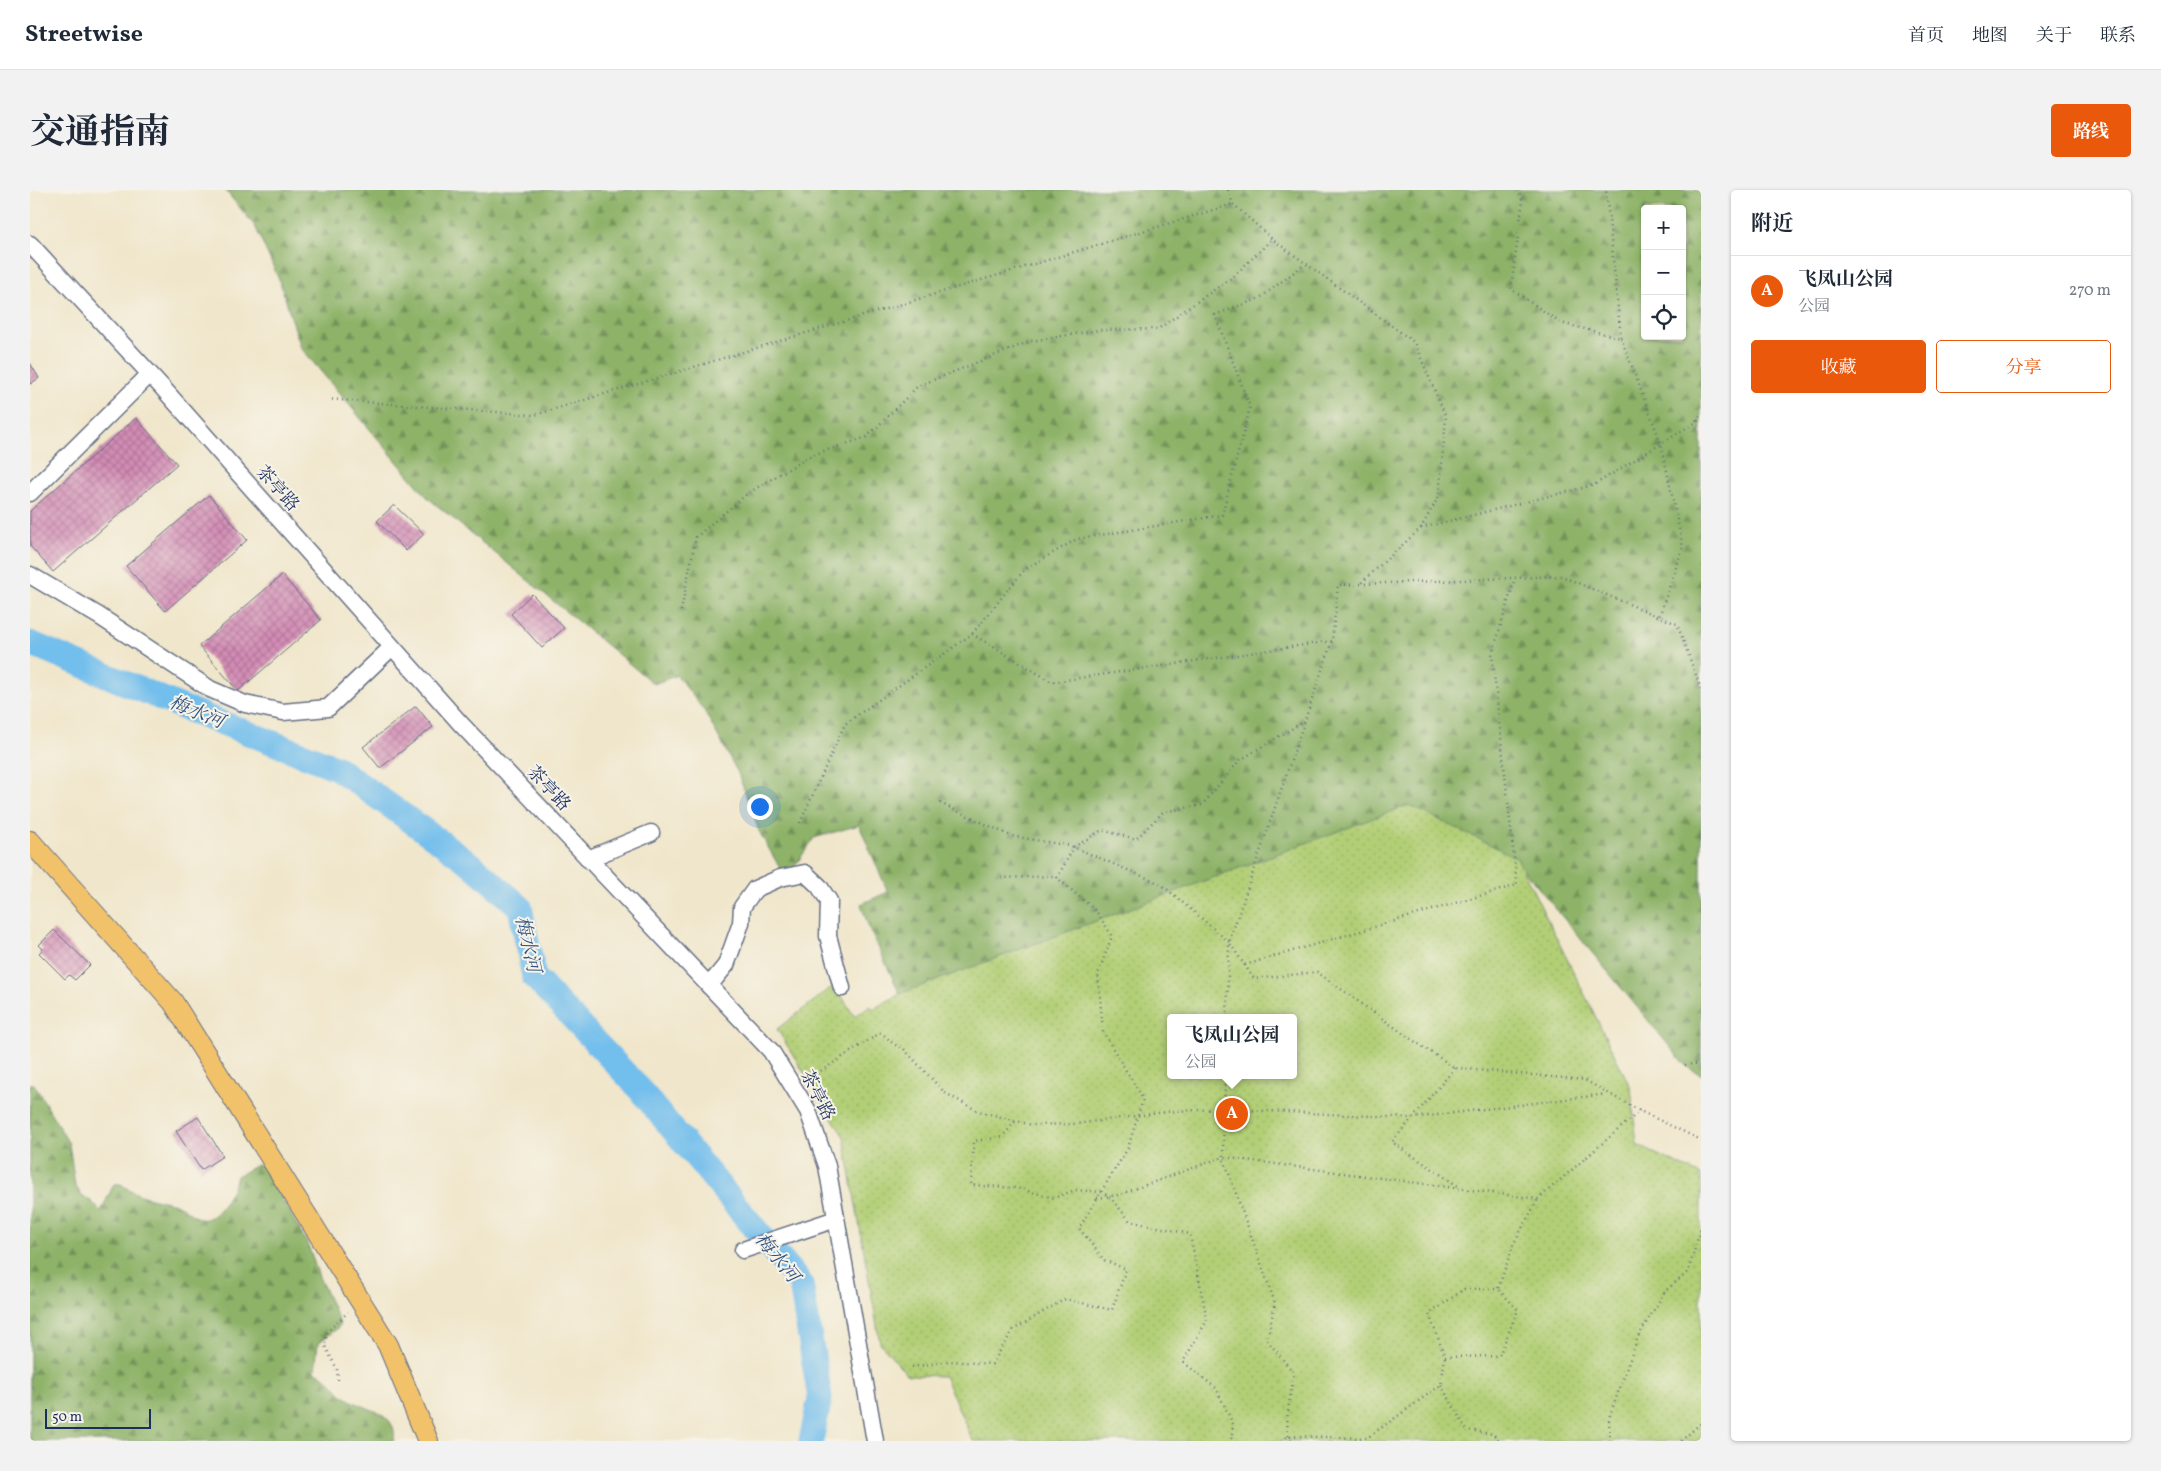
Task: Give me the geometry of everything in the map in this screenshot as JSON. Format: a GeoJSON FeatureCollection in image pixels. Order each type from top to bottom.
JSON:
{"type":"FeatureCollection","features":[{"type":"Feature","properties":{"kind":"main road"},"geometry":{"type":"LineString","coordinates":[[30,841],[173,1002],[388,1345],[428,1441]]}},
{"type":"Feature","properties":{"kind":"street","name":"茶亭路"},"geometry":{"type":"LineString","coordinates":[[30,244],[150,374],[460,723],[771,1051],[808,1111],[827,1166],[874,1441]]}},
{"type":"Feature","properties":{"kind":"street"},"geometry":{"type":"LineString","coordinates":[[30,493],[150,374]]}},
{"type":"Feature","properties":{"kind":"street"},"geometry":{"type":"LineString","coordinates":[[30,575],[99,616],[210,689],[245,704],[283,712],[328,708],[392,647]]}},
{"type":"Feature","properties":{"kind":"street"},"geometry":{"type":"LineString","coordinates":[[588,859],[651,833]]}},
{"type":"Feature","properties":{"kind":"street"},"geometry":{"type":"LineString","coordinates":[[709,986],[726,964],[741,924],[742,907],[755,889],[780,878],[805,873],[819,886],[829,901],[828,936],[842,988]]}},
{"type":"Feature","properties":{"kind":"street"},"geometry":{"type":"LineString","coordinates":[[743,1250],[836,1219]]}},
{"type":"Feature","properties":{"kind":"path"},"geometry":{"type":"LineString","coordinates":[[1228,190],[1233,204],[1272,239],[1414,342],[1446,417],[1439,496],[1422,528],[1360,584]]}},
{"type":"Feature","properties":{"kind":"path"},"geometry":{"type":"LineString","coordinates":[[1517,190],[1523,200],[1510,289],[1561,323],[1621,338]]}},
{"type":"Feature","properties":{"kind":"path"},"geometry":{"type":"LineString","coordinates":[[1606,190],[1621,338],[1661,444],[1683,547],[1659,617]]}},
{"type":"Feature","properties":{"kind":"path"},"geometry":{"type":"LineString","coordinates":[[327,399],[535,415],[1233,204]]}},
{"type":"Feature","properties":{"kind":"path"},"geometry":{"type":"LineString","coordinates":[[681,611],[696,537],[748,493],[812,455],[867,437],[918,386],[1031,341],[1099,330],[1158,329],[1234,276],[1272,239]]}},
{"type":"Feature","properties":{"kind":"path"},"geometry":{"type":"LineString","coordinates":[[800,823],[845,724],[972,634],[1025,569],[1077,539],[1222,515],[1250,407],[1215,315],[1260,298],[1306,264]]}},
{"type":"Feature","properties":{"kind":"path"},"geometry":{"type":"LineString","coordinates":[[1695,422],[1701,414]]}},
{"type":"Feature","properties":{"kind":"path"},"geometry":{"type":"LineString","coordinates":[[1422,528],[1594,485],[1701,419]]}},
{"type":"Feature","properties":{"kind":"path"},"geometry":{"type":"LineString","coordinates":[[1227,1014],[1229,942],[1332,641],[1338,585],[1560,576],[1677,624],[1701,689]]}},
{"type":"Feature","properties":{"kind":"path"},"geometry":{"type":"LineString","coordinates":[[1245,965],[1517,885],[1492,655],[1515,578]]}},
{"type":"Feature","properties":{"kind":"path"},"geometry":{"type":"LineString","coordinates":[[972,634],[1052,682],[1332,641]]}},
{"type":"Feature","properties":{"kind":"path"},"geometry":{"type":"LineString","coordinates":[[1057,878],[1074,848],[1102,830],[1136,839],[1163,812],[1202,805],[1240,760],[1304,722]]}},
{"type":"Feature","properties":{"kind":"path"},"geometry":{"type":"LineString","coordinates":[[940,803],[1011,836],[1074,848],[1161,884],[1229,942],[1254,979],[1317,972],[1455,1068],[1585,1080],[1640,1111],[1701,1140]]}},
{"type":"Feature","properties":{"kind":"path"},"geometry":{"type":"LineString","coordinates":[[912,1367],[949,1361],[992,1364],[1014,1330],[1065,1299],[1112,1310],[1126,1269],[1104,1260],[1079,1228],[1128,1148],[1143,1099],[1103,1032],[1098,974],[1112,936],[1096,911],[1055,876],[1000,878]]}},
{"type":"Feature","properties":{"kind":"path"},"geometry":{"type":"LineString","coordinates":[[808,1079],[880,1033],[884,1034],[893,1045],[902,1047],[945,1093],[978,1111],[1032,1126],[1174,1111],[1224,1109],[1413,1118],[1609,1094]]}},
{"type":"Feature","properties":{"kind":"path"},"geometry":{"type":"LineString","coordinates":[[1685,1065],[1701,1064]]}},
{"type":"Feature","properties":{"kind":"path"},"geometry":{"type":"LineString","coordinates":[[1455,1068],[1392,1142],[1463,1189]]}},
{"type":"Feature","properties":{"kind":"path"},"geometry":{"type":"LineString","coordinates":[[1225,1079],[1223,1157],[1274,1303],[1267,1340],[1294,1373],[1287,1425],[1288,1436],[1291,1441]]}},
{"type":"Feature","properties":{"kind":"path"},"geometry":{"type":"LineString","coordinates":[[1498,1289],[1514,1243],[1538,1199],[1640,1111]]}},
{"type":"Feature","properties":{"kind":"path"},"geometry":{"type":"LineString","coordinates":[[1015,1122],[1002,1136],[974,1140],[970,1185],[1017,1188],[1054,1198],[1075,1190],[1101,1192],[1109,1196],[1130,1220],[1190,1234],[1207,1320],[1183,1362],[1216,1388],[1233,1424],[1231,1441]]}},
{"type":"Feature","properties":{"kind":"path"},"geometry":{"type":"LineString","coordinates":[[1097,1198],[1109,1196],[1223,1157],[1538,1199]]}},
{"type":"Feature","properties":{"kind":"path"},"geometry":{"type":"LineString","coordinates":[[1610,1441],[1609,1418],[1638,1337],[1664,1291],[1688,1272],[1701,1228]]}},
{"type":"Feature","properties":{"kind":"path"},"geometry":{"type":"LineString","coordinates":[[1445,1357],[1499,1356],[1518,1310],[1498,1289],[1464,1289],[1429,1314],[1445,1357],[1441,1385],[1467,1430],[1493,1434],[1500,1441]]}},
{"type":"Feature","properties":{"kind":"path"},"geometry":{"type":"LineString","coordinates":[[338,1380],[337,1369],[325,1346],[326,1332],[360,1300]]}},
{"type":"Feature","properties":{"kind":"path"},"geometry":{"type":"LineString","coordinates":[[1282,1441],[1288,1436],[1367,1438],[1441,1385]]}},
{"type":"Feature","properties":{"kind":"path"},"geometry":{"type":"LineString","coordinates":[[1681,1441],[1701,1423]]}},
{"type":"Feature","properties":{"kind":"green space"},"geometry":{"type":"Polygon","coordinates":[[[225,190],[1701,190],[1701,1075],[1685,1065],[1522,868],[1409,805],[900,994],[868,925],[861,904],[888,892],[859,825],[814,838],[786,879],[759,831],[738,773],[705,712],[677,675],[654,684],[428,498],[301,348],[280,282],[255,226],[225,190]]]}},
{"type":"Feature","properties":{"kind":"green space"},"geometry":{"type":"Polygon","coordinates":[[[1409,805],[1517,858],[1631,1088],[1637,1145],[1701,1175],[1701,1441],[973,1441],[944,1376],[908,1375],[880,1343],[844,1137],[777,1029],[835,985],[854,1016],[871,1006],[873,1009],[900,994],[1409,805]]]}},
{"type":"Feature","properties":{"kind":"green space"},"geometry":{"type":"Polygon","coordinates":[[[30,1084],[34,1084],[69,1144],[75,1185],[81,1195],[91,1201],[101,1211],[114,1184],[121,1184],[140,1195],[178,1205],[198,1218],[204,1219],[211,1217],[223,1205],[237,1176],[257,1165],[264,1166],[308,1245],[319,1277],[340,1323],[338,1328],[318,1343],[315,1372],[329,1380],[347,1398],[386,1417],[394,1431],[394,1441],[30,1441],[30,1084]]]}},
{"type":"Feature","properties":{"kind":"building"},"geometry":{"type":"Polygon","coordinates":[[[30,363],[39,378],[30,384],[30,363]]]}},
{"type":"Feature","properties":{"kind":"building"},"geometry":{"type":"Polygon","coordinates":[[[136,418],[177,464],[53,572],[30,546],[30,511],[136,418]]]}},
{"type":"Feature","properties":{"kind":"building"},"geometry":{"type":"Polygon","coordinates":[[[209,495],[247,540],[165,611],[126,566],[209,495]]]}},
{"type":"Feature","properties":{"kind":"building"},"geometry":{"type":"Polygon","coordinates":[[[394,505],[424,534],[406,551],[377,521],[394,505]]]}},
{"type":"Feature","properties":{"kind":"building"},"geometry":{"type":"Polygon","coordinates":[[[282,575],[321,620],[238,691],[199,646],[282,575]]]}},
{"type":"Feature","properties":{"kind":"building"},"geometry":{"type":"Polygon","coordinates":[[[532,594],[564,628],[542,648],[511,614],[532,594]]]}},
{"type":"Feature","properties":{"kind":"building"},"geometry":{"type":"Polygon","coordinates":[[[416,706],[433,727],[380,768],[363,747],[416,706]]]}},
{"type":"Feature","properties":{"kind":"building"},"geometry":{"type":"Polygon","coordinates":[[[54,930],[90,965],[75,980],[69,975],[65,979],[39,953],[43,949],[39,945],[54,930]]]}},
{"type":"Feature","properties":{"kind":"building"},"geometry":{"type":"Polygon","coordinates":[[[198,1117],[223,1156],[201,1170],[176,1131],[198,1117]]]}},
{"type":"Feature","properties":{"kind":"waterway","name":"梅水河"},"geometry":{"type":"LineString","coordinates":[[30,643],[182,707],[337,768],[471,864],[520,907],[534,977],[636,1085],[801,1284],[820,1398],[811,1441]]}},
{"type":"Feature","properties":{"kind":"place","name":"飞凤山公园"},"geometry":{"type":"Point","coordinates":[1232,1114]}}]}
